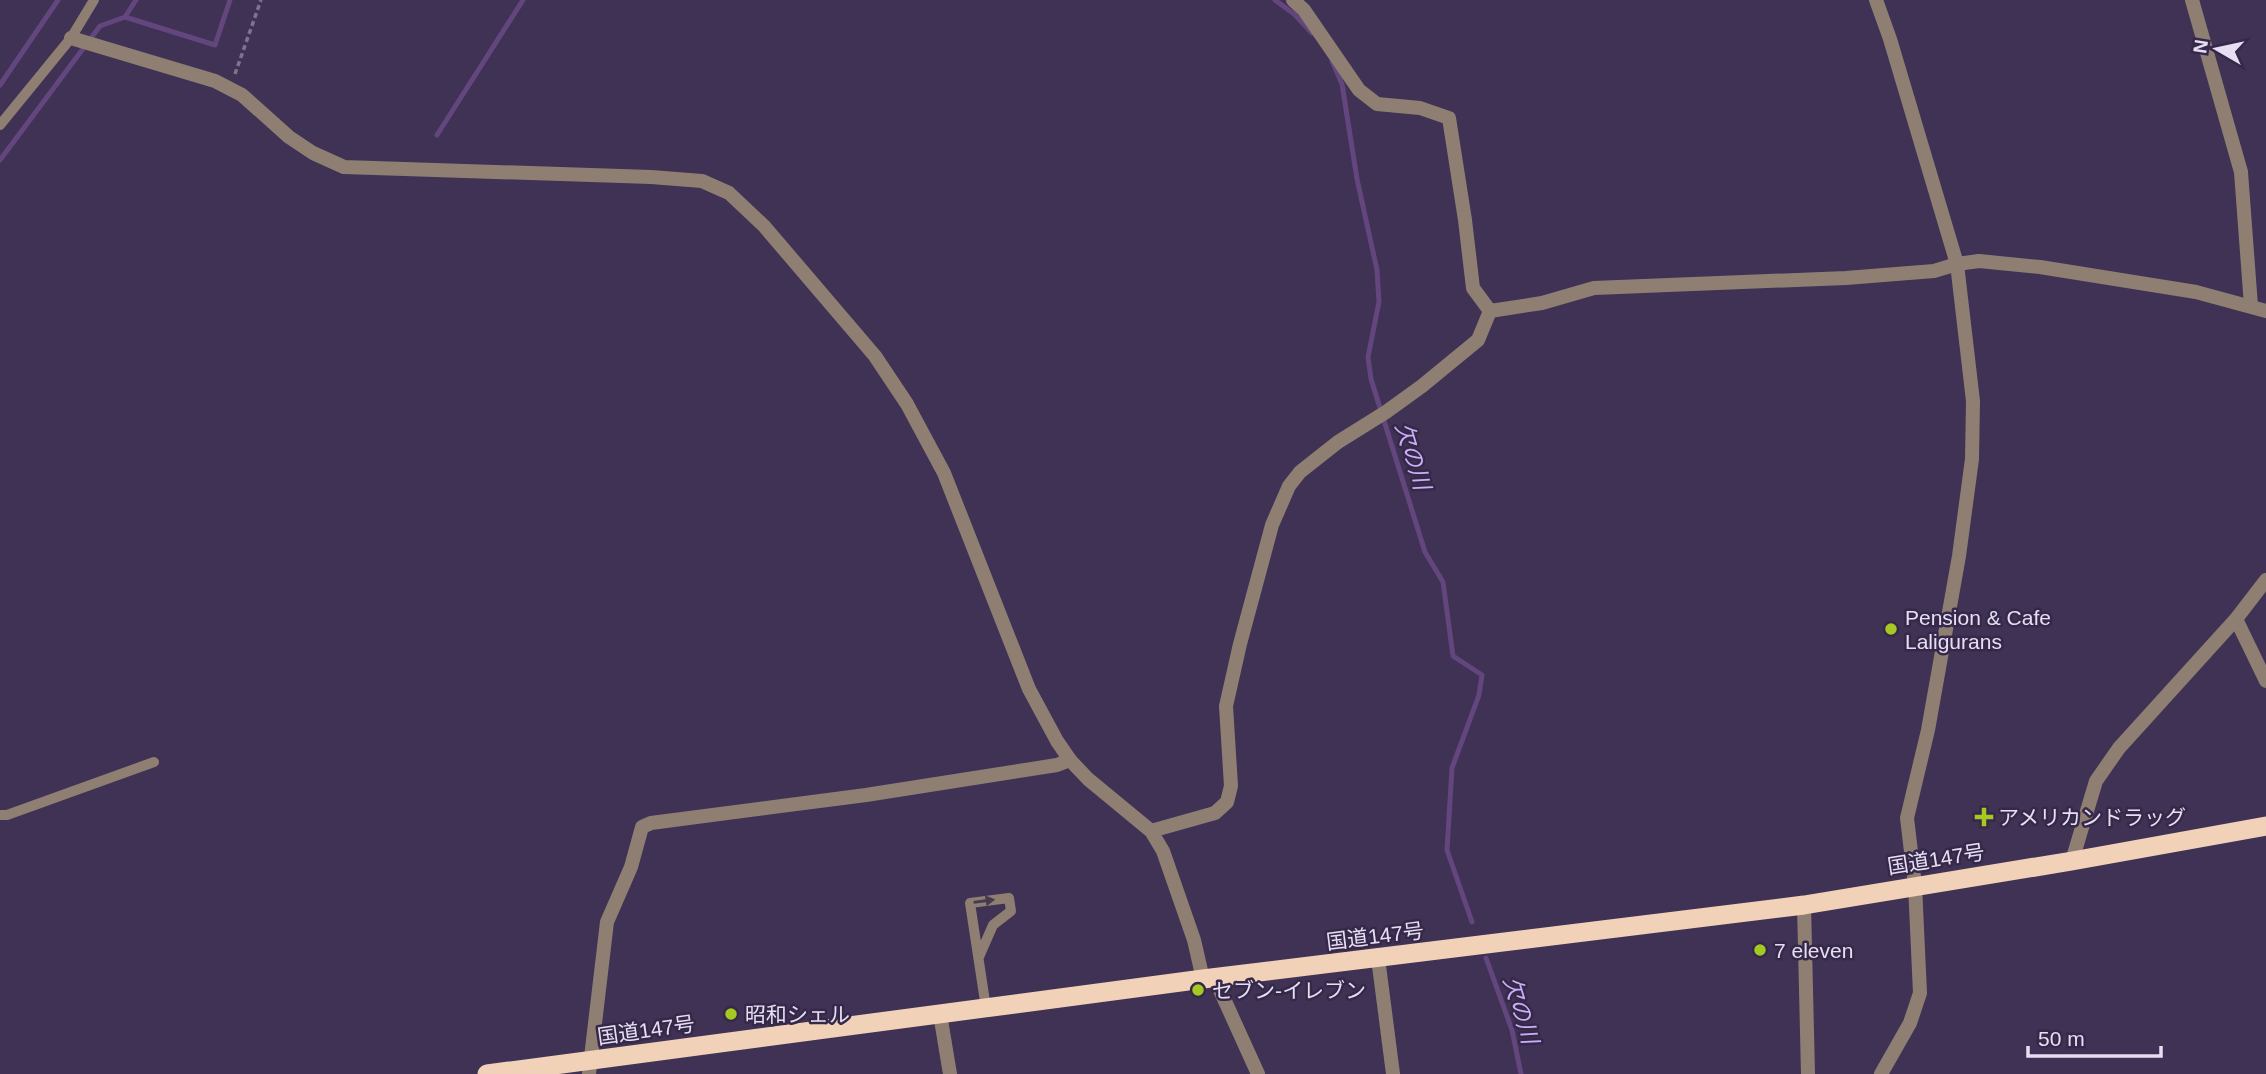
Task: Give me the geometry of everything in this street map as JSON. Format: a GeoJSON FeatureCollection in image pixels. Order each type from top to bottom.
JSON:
{"type":"FeatureCollection","features":[{"type":"Feature","properties":{"kind":"highway","name":"国道147号"},"geometry":{"type":"LineString","coordinates":[[487,1074],[589,1067],[940,1014],[1804,905],[2266,826]]}},
{"type":"Feature","properties":{"kind":"street"},"geometry":{"type":"LineString","coordinates":[[1293,0],[1304,10],[1359,90],[1377,104],[1420,108],[1449,118],[1473,288],[1490,311]]}},
{"type":"Feature","properties":{"kind":"street"},"geometry":{"type":"LineString","coordinates":[[1876,0],[1957,264],[1973,401],[1972,459],[1961,543],[1931,716],[1907,818],[1915,885],[1920,993],[1910,1023],[1881,1074]]}},
{"type":"Feature","properties":{"kind":"street"},"geometry":{"type":"LineString","coordinates":[[2192,0],[2241,172],[2251,306]]}},
{"type":"Feature","properties":{"kind":"street"},"geometry":{"type":"LineString","coordinates":[[71,38],[215,81],[242,95],[289,137],[313,153],[344,167],[663,178],[702,181],[729,193],[764,226],[875,356],[907,404],[944,472],[1029,689],[1056,741],[1088,779],[1151,831],[1163,851],[1209,979],[1258,1074]]}},
{"type":"Feature","properties":{"kind":"street"},"geometry":{"type":"LineString","coordinates":[[1490,311],[1542,303],[1594,288],[1846,278],[1934,271],[1979,261],[2040,267],[2196,292],[2266,311]]}},
{"type":"Feature","properties":{"kind":"street"},"geometry":{"type":"LineString","coordinates":[[1151,831],[1215,813],[1227,802],[1231,786],[1226,706],[1272,525],[1289,486],[1300,472],[1338,442],[1386,412],[1478,340],[1490,311]]}},
{"type":"Feature","properties":{"kind":"street"},"geometry":{"type":"LineString","coordinates":[[2072,861],[2096,781],[2119,748],[2236,619],[2266,580]]}},
{"type":"Feature","properties":{"kind":"street"},"geometry":{"type":"LineString","coordinates":[[2236,619],[2266,681]]}},
{"type":"Feature","properties":{"kind":"street"},"geometry":{"type":"LineString","coordinates":[[589,1067],[596,1030],[607,922],[631,867],[642,827],[651,823],[880,793],[1057,765],[1070,760]]}},
{"type":"Feature","properties":{"kind":"street"},"geometry":{"type":"LineString","coordinates":[[1804,905],[1808,1074]]}},
{"type":"Feature","properties":{"kind":"street"},"geometry":{"type":"LineString","coordinates":[[1378,958],[1392,1074]]}},
{"type":"Feature","properties":{"kind":"street"},"geometry":{"type":"LineString","coordinates":[[940,1014],[950,1074]]}},
{"type":"Feature","properties":{"kind":"lane"},"geometry":{"type":"LineString","coordinates":[[0,125],[71,38],[94,0]]}},
{"type":"Feature","properties":{"kind":"lane"},"geometry":{"type":"LineString","coordinates":[[0,815],[7,815],[154,762]]}},
{"type":"Feature","properties":{"kind":"lane"},"geometry":{"type":"LineString","coordinates":[[979,957],[993,925],[1011,911],[1009,898],[970,903],[986,1008]]}},
{"type":"Feature","properties":{"kind":"path"},"geometry":{"type":"LineString","coordinates":[[229,88],[261,0]]}},
{"type":"Feature","properties":{"kind":"waterway"},"geometry":{"type":"LineString","coordinates":[[0,85],[58,0]]}},
{"type":"Feature","properties":{"kind":"waterway"},"geometry":{"type":"LineString","coordinates":[[0,160],[100,26],[125,17],[136,0]]}},
{"type":"Feature","properties":{"kind":"waterway"},"geometry":{"type":"LineString","coordinates":[[125,17],[215,45],[230,0]]}},
{"type":"Feature","properties":{"kind":"waterway"},"geometry":{"type":"LineString","coordinates":[[437,135],[523,0]]}},
{"type":"Feature","properties":{"kind":"waterway","name":"欠の川"},"geometry":{"type":"LineString","coordinates":[[1275,0],[1294,14],[1312,33]]}},
{"type":"Feature","properties":{"kind":"waterway","name":"欠の川"},"geometry":{"type":"LineString","coordinates":[[1332,61],[1342,84],[1357,179],[1377,270],[1379,302],[1368,357],[1371,379],[1425,552],[1443,582],[1453,656],[1482,675],[1479,695],[1452,768],[1447,850],[1472,922]]}},
{"type":"Feature","properties":{"kind":"waterway","name":"欠の川"},"geometry":{"type":"LineString","coordinates":[[1486,958],[1512,1030],[1521,1074]]}},
{"type":"Feature","properties":{"kind":"place","name":"Pension & Cafe Laligurans"},"geometry":{"type":"Point","coordinates":[1891,629]}},
{"type":"Feature","properties":{"kind":"place","name":"アメリカンドラッグ"},"geometry":{"type":"Point","coordinates":[1984,817]}},
{"type":"Feature","properties":{"kind":"place","name":"7 eleven"},"geometry":{"type":"Point","coordinates":[1760,950]}},
{"type":"Feature","properties":{"kind":"place","name":"セブン-イレブン"},"geometry":{"type":"Point","coordinates":[1198,990]}},
{"type":"Feature","properties":{"kind":"place","name":"昭和シェル"},"geometry":{"type":"Point","coordinates":[731,1014]}}]}
